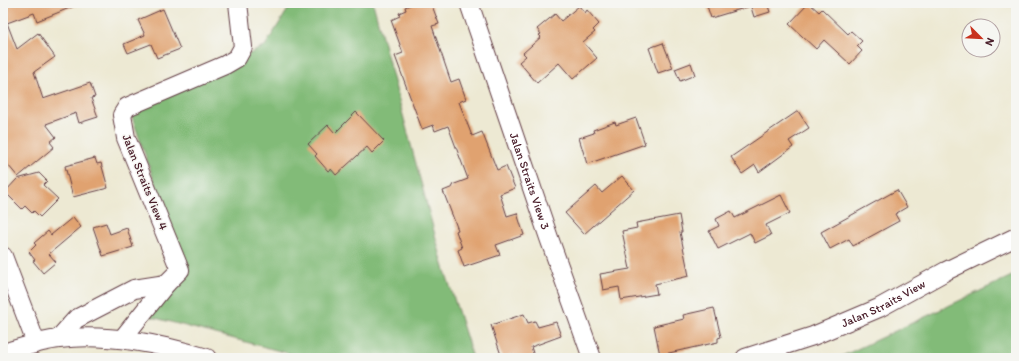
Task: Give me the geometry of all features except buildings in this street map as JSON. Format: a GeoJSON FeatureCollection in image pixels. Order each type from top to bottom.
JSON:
{"type":"FeatureCollection","features":[{"type":"Feature","properties":{"kind":"street","name":"Jalan Straits View 4"},"geometry":{"type":"LineString","coordinates":[[122,339],[166,284],[180,270],[132,155],[123,128],[122,115],[127,107],[225,65],[237,58],[242,47],[238,3]]}},
{"type":"Feature","properties":{"kind":"street","name":"Jalan Straits View 3"},"geometry":{"type":"LineString","coordinates":[[470,3],[537,196],[549,238],[592,358]]}},
{"type":"Feature","properties":{"kind":"street","name":"Jalan Straits View"},"geometry":{"type":"LineString","coordinates":[[745,358],[813,336],[879,308],[946,271],[1016,236]]}},
{"type":"Feature","properties":{"kind":"street"},"geometry":{"type":"LineString","coordinates":[[3,256],[36,343]]}},
{"type":"Feature","properties":{"kind":"street"},"geometry":{"type":"LineString","coordinates":[[58,339],[76,319],[134,289],[166,284]]}},
{"type":"Feature","properties":{"kind":"street"},"geometry":{"type":"LineString","coordinates":[[3,353],[36,343],[88,336],[122,339],[173,348],[207,358]]}},
{"type":"Feature","properties":{"kind":"green space"},"geometry":{"type":"Polygon","coordinates":[[[292,3],[373,3],[442,261],[473,358],[306,358],[148,316],[187,276],[131,114],[265,46],[292,3]]]}},
{"type":"Feature","properties":{"kind":"green space"},"geometry":{"type":"Polygon","coordinates":[[[1016,274],[1016,358],[838,358],[1016,274]]]}}]}
